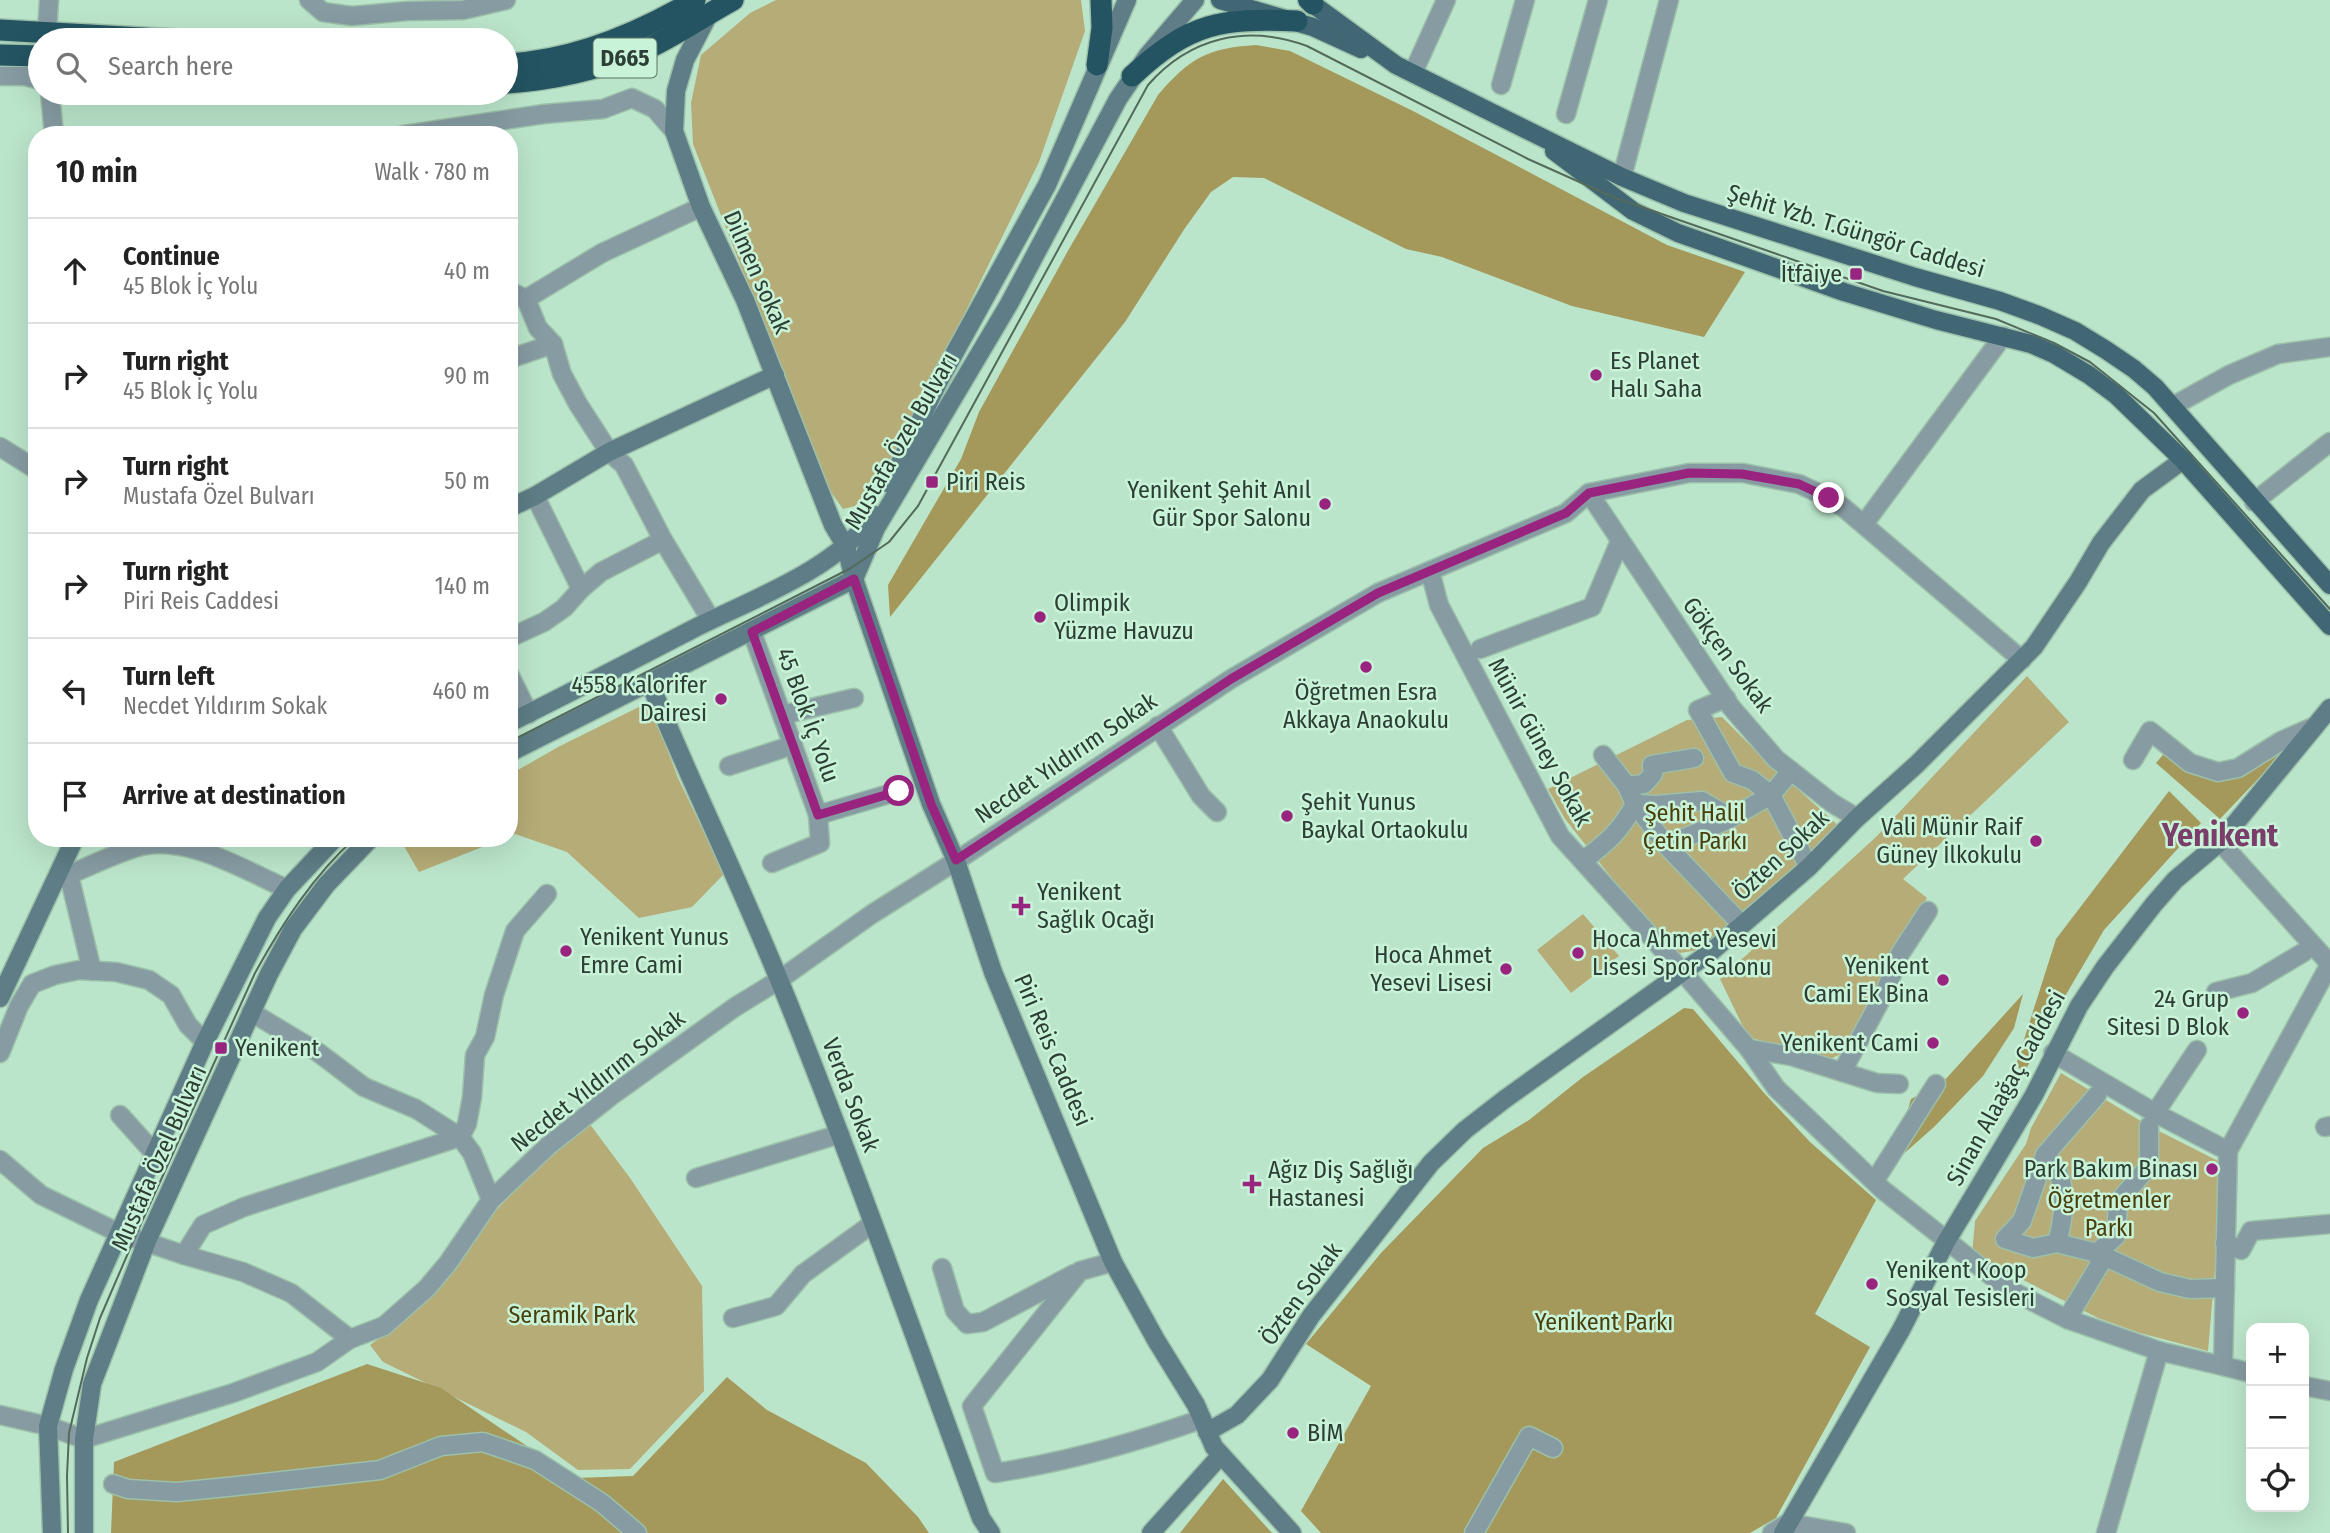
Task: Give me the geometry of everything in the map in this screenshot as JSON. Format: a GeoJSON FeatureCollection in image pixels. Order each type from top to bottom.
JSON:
{"type":"FeatureCollection","features":[{"type":"Feature","properties":{"kind":"highway","name":"D665"},"geometry":{"type":"LineString","coordinates":[[518,63],[586,50],[672,14],[733,0]]}},
{"type":"Feature","properties":{"kind":"highway"},"geometry":{"type":"LineString","coordinates":[[1097,65],[1102,28],[1101,0]]}},
{"type":"Feature","properties":{"kind":"highway","name":"D665"},"geometry":{"type":"LineString","coordinates":[[518,82],[555,79],[640,52],[702,7]]}},
{"type":"Feature","properties":{"kind":"highway"},"geometry":{"type":"LineString","coordinates":[[1132,76],[1174,41],[1218,23],[1246,19],[1297,21]]}},
{"type":"Feature","properties":{"kind":"highway"},"geometry":{"type":"LineString","coordinates":[[0,30],[28,31]]}},
{"type":"Feature","properties":{"kind":"highway"},"geometry":{"type":"LineString","coordinates":[[0,55],[28,56]]}},
{"type":"Feature","properties":{"kind":"main road","name":"Mustafa Özel Bulvarı"},"geometry":{"type":"LineString","coordinates":[[518,718],[789,582],[846,547],[859,535],[877,512],[938,383],[1047,185],[1127,0]]}},
{"type":"Feature","properties":{"kind":"main road","name":"Mustafa Özel Bulvarı"},"geometry":{"type":"LineString","coordinates":[[854,579],[876,528],[1009,303],[1118,99],[1148,55],[1195,0]]}},
{"type":"Feature","properties":{"kind":"main road"},"geometry":{"type":"LineString","coordinates":[[1220,0],[1297,21],[1396,65]]}},
{"type":"Feature","properties":{"kind":"main road","name":"Şehit Yzb. T.Güngör Caddesi"},"geometry":{"type":"LineString","coordinates":[[1310,1],[1396,65],[1622,177],[1684,203],[1915,277],[2000,301],[2075,331],[2134,369],[2173,406],[2254,502],[2328,580]]}},
{"type":"Feature","properties":{"kind":"main road","name":"Dilmen sokak"},"geometry":{"type":"LineString","coordinates":[[702,7],[676,91],[674,131],[701,206],[745,300],[834,525],[846,547]]}},
{"type":"Feature","properties":{"kind":"main road"},"geometry":{"type":"LineString","coordinates":[[1517,124],[1633,211],[1678,233],[1844,292],[1936,320],[2031,344],[2090,374],[2183,460],[2330,626]]}},
{"type":"Feature","properties":{"kind":"main road"},"geometry":{"type":"LineString","coordinates":[[518,504],[609,452],[775,375]]}},
{"type":"Feature","properties":{"kind":"main road","name":"Özten Sokak"},"geometry":{"type":"LineString","coordinates":[[1205,1425],[1237,1415],[1270,1380],[1311,1316],[1374,1235],[1431,1163],[1465,1130],[1504,1098],[1712,951],[1809,867],[1857,818],[1916,765],[2034,647],[2072,592],[2101,543],[2142,489],[2183,460]]}},
{"type":"Feature","properties":{"kind":"main road","name":"Piri Reis Caddesi"},"geometry":{"type":"LineString","coordinates":[[846,547],[854,579],[931,804],[956,860],[993,972],[1113,1262],[1205,1425],[1214,1447],[1292,1533]]}},
{"type":"Feature","properties":{"kind":"main road"},"geometry":{"type":"LineString","coordinates":[[518,748],[854,579]]}},
{"type":"Feature","properties":{"kind":"main road","name":"Verda Sokak"},"geometry":{"type":"LineString","coordinates":[[649,681],[779,980],[840,1134],[981,1518],[991,1533]]}},
{"type":"Feature","properties":{"kind":"main road","name":"Sinan Alaağaç Caddesi"},"geometry":{"type":"LineString","coordinates":[[1781,1530],[1901,1330],[1946,1242],[2034,1095],[2079,1006],[2105,967],[2175,880],[2220,842],[2330,708]]}},
{"type":"Feature","properties":{"kind":"main road"},"geometry":{"type":"LineString","coordinates":[[0,998],[62,877],[72,847]]}},
{"type":"Feature","properties":{"kind":"main road","name":"Mustafa Özel Bulvarı"},"geometry":{"type":"LineString","coordinates":[[52,1533],[48,1426],[84,1312],[205,1042],[267,918],[287,889],[326,847]]}},
{"type":"Feature","properties":{"kind":"main road","name":"Mustafa Özel Bulvarı"},"geometry":{"type":"LineString","coordinates":[[84,1533],[84,1439],[92,1384],[147,1241],[251,1012],[293,929],[326,885],[362,847]]}},
{"type":"Feature","properties":{"kind":"main road"},"geometry":{"type":"LineString","coordinates":[[1151,1533],[1221,1455]]}},
{"type":"Feature","properties":{"kind":"street"},"geometry":{"type":"LineString","coordinates":[[47,28],[49,0]]}},
{"type":"Feature","properties":{"kind":"street"},"geometry":{"type":"LineString","coordinates":[[309,0],[323,12],[352,16],[463,10],[483,3],[506,0]]}},
{"type":"Feature","properties":{"kind":"street"},"geometry":{"type":"LineString","coordinates":[[1413,73],[1446,0]]}},
{"type":"Feature","properties":{"kind":"street"},"geometry":{"type":"LineString","coordinates":[[1502,85],[1525,0]]}},
{"type":"Feature","properties":{"kind":"street"},"geometry":{"type":"LineString","coordinates":[[1566,114],[1598,0]]}},
{"type":"Feature","properties":{"kind":"street"},"geometry":{"type":"LineString","coordinates":[[1622,177],[1669,0]]}},
{"type":"Feature","properties":{"kind":"street"},"geometry":{"type":"LineString","coordinates":[[0,76],[28,77]]}},
{"type":"Feature","properties":{"kind":"street"},"geometry":{"type":"LineString","coordinates":[[464,126],[603,109],[632,98],[654,109],[674,131]]}},
{"type":"Feature","properties":{"kind":"street"},"geometry":{"type":"LineString","coordinates":[[51,105],[53,126]]}},
{"type":"Feature","properties":{"kind":"street"},"geometry":{"type":"LineString","coordinates":[[526,299],[602,253],[701,206]]}},
{"type":"Feature","properties":{"kind":"street"},"geometry":{"type":"LineString","coordinates":[[518,295],[526,299],[538,328],[553,344],[562,374],[609,452],[624,465],[710,621]]}},
{"type":"Feature","properties":{"kind":"street"},"geometry":{"type":"LineString","coordinates":[[1864,524],[2003,336]]}},
{"type":"Feature","properties":{"kind":"street"},"geometry":{"type":"LineString","coordinates":[[518,356],[553,344]]}},
{"type":"Feature","properties":{"kind":"street"},"geometry":{"type":"LineString","coordinates":[[2173,406],[2229,375],[2278,354],[2330,347]]}},
{"type":"Feature","properties":{"kind":"street"},"geometry":{"type":"LineString","coordinates":[[2254,502],[2330,442]]}},
{"type":"Feature","properties":{"kind":"street"},"geometry":{"type":"LineString","coordinates":[[0,447],[28,464]]}},
{"type":"Feature","properties":{"kind":"street","name":"Necdet Yıldırım Sokak"},"geometry":{"type":"LineString","coordinates":[[84,1439],[233,1393],[317,1362],[350,1339],[384,1326],[428,1288],[448,1264],[491,1200],[548,1146],[735,1007],[1231,679],[1378,593],[1566,513],[1589,493],[1689,473],[1742,474],[1799,484],[1829,498],[1864,524],[2022,660]]}},
{"type":"Feature","properties":{"kind":"street","name":"Gökçen Sokak"},"geometry":{"type":"LineString","coordinates":[[1589,493],[1726,698],[1776,759],[1832,803],[1857,818]]}},
{"type":"Feature","properties":{"kind":"street"},"geometry":{"type":"LineString","coordinates":[[535,496],[581,589]]}},
{"type":"Feature","properties":{"kind":"street"},"geometry":{"type":"LineString","coordinates":[[518,634],[544,622],[564,608],[601,572],[663,540]]}},
{"type":"Feature","properties":{"kind":"street"},"geometry":{"type":"LineString","coordinates":[[1480,649],[1592,607],[1620,541]]}},
{"type":"Feature","properties":{"kind":"street","name":"Münir Güney Sokak"},"geometry":{"type":"LineString","coordinates":[[1430,571],[1439,605],[1560,836],[1749,1049],[1776,1088],[1883,1190],[2008,1289],[2067,1319],[2159,1351],[2246,1372]]}},
{"type":"Feature","properties":{"kind":"street","name":"45 Blok İç Yolu"},"geometry":{"type":"LineString","coordinates":[[752,632],[818,815],[899,791]]}},
{"type":"Feature","properties":{"kind":"street"},"geometry":{"type":"LineString","coordinates":[[518,692],[529,713]]}},
{"type":"Feature","properties":{"kind":"street"},"geometry":{"type":"LineString","coordinates":[[782,715],[854,698]]}},
{"type":"Feature","properties":{"kind":"street"},"geometry":{"type":"LineString","coordinates":[[1726,698],[1698,710],[1733,773],[1752,780],[1770,795],[1809,867]]}},
{"type":"Feature","properties":{"kind":"street"},"geometry":{"type":"LineString","coordinates":[[1158,726],[1201,796],[1217,813]]}},
{"type":"Feature","properties":{"kind":"street"},"geometry":{"type":"LineString","coordinates":[[2133,760],[2150,731],[2164,739],[2190,763],[2218,772],[2238,768],[2281,741],[2315,726]]}},
{"type":"Feature","properties":{"kind":"street"},"geometry":{"type":"LineString","coordinates":[[729,766],[793,745]]}},
{"type":"Feature","properties":{"kind":"street"},"geometry":{"type":"LineString","coordinates":[[1603,755],[1627,786],[1635,804],[1665,845],[1742,925]]}},
{"type":"Feature","properties":{"kind":"street"},"geometry":{"type":"LineString","coordinates":[[1627,786],[1644,784],[1653,774],[1652,765],[1694,758]]}},
{"type":"Feature","properties":{"kind":"street"},"geometry":{"type":"LineString","coordinates":[[1665,845],[1686,836],[1701,834],[1731,818],[1770,795],[1791,771]]}},
{"type":"Feature","properties":{"kind":"street"},"geometry":{"type":"LineString","coordinates":[[1635,804],[1702,801],[1731,818]]}},
{"type":"Feature","properties":{"kind":"street"},"geometry":{"type":"LineString","coordinates":[[1583,861],[1609,841],[1635,804]]}},
{"type":"Feature","properties":{"kind":"street"},"geometry":{"type":"LineString","coordinates":[[772,863],[820,843],[818,815]]}},
{"type":"Feature","properties":{"kind":"street"},"geometry":{"type":"LineString","coordinates":[[2220,842],[2330,964],[2228,1151],[2223,1366]]}},
{"type":"Feature","properties":{"kind":"street"},"geometry":{"type":"LineString","coordinates":[[92,971],[62,877],[138,847]]}},
{"type":"Feature","properties":{"kind":"street"},"geometry":{"type":"LineString","coordinates":[[192,847],[287,889]]}},
{"type":"Feature","properties":{"kind":"street"},"geometry":{"type":"LineString","coordinates":[[184,1255],[203,1225],[244,1207],[460,1137],[467,1124],[472,1097],[475,1055],[485,1037],[494,995],[515,931],[547,894]]}},
{"type":"Feature","properties":{"kind":"street"},"geometry":{"type":"LineString","coordinates":[[1842,1072],[1885,992],[1900,954],[1928,911]]}},
{"type":"Feature","properties":{"kind":"street"},"geometry":{"type":"LineString","coordinates":[[2216,992],[2252,983],[2304,952]]}},
{"type":"Feature","properties":{"kind":"street"},"geometry":{"type":"LineString","coordinates":[[0,1053],[19,1006],[32,984],[79,970],[116,972],[149,980],[171,995],[188,1025],[205,1042]]}},
{"type":"Feature","properties":{"kind":"street"},"geometry":{"type":"LineString","coordinates":[[251,1012],[319,1053],[365,1087],[416,1109],[460,1137],[472,1153],[491,1200]]}},
{"type":"Feature","properties":{"kind":"street"},"geometry":{"type":"LineString","coordinates":[[1749,1049],[1790,1056],[1877,1083],[1899,1084]]}},
{"type":"Feature","properties":{"kind":"street"},"geometry":{"type":"LineString","coordinates":[[2097,1254],[2116,1236],[2118,1202],[2150,1166],[2152,1120],[2197,1050]]}},
{"type":"Feature","properties":{"kind":"street"},"geometry":{"type":"LineString","coordinates":[[2053,1053],[2152,1120],[2228,1151]]}},
{"type":"Feature","properties":{"kind":"street"},"geometry":{"type":"LineString","coordinates":[[1879,1174],[1936,1084]]}},
{"type":"Feature","properties":{"kind":"street"},"geometry":{"type":"LineString","coordinates":[[2097,1095],[2045,1155],[2022,1221],[2005,1239],[2033,1248],[2057,1243],[2097,1254],[2160,1282],[2190,1289],[2225,1289]]}},
{"type":"Feature","properties":{"kind":"street"},"geometry":{"type":"LineString","coordinates":[[120,1115],[155,1154]]}},
{"type":"Feature","properties":{"kind":"street"},"geometry":{"type":"LineString","coordinates":[[696,1178],[840,1134]]}},
{"type":"Feature","properties":{"kind":"street"},"geometry":{"type":"LineString","coordinates":[[2045,1155],[2056,1164],[2062,1182],[2064,1202],[2057,1243]]}},
{"type":"Feature","properties":{"kind":"street"},"geometry":{"type":"LineString","coordinates":[[0,1160],[41,1195],[119,1233],[243,1272],[291,1293],[350,1339]]}},
{"type":"Feature","properties":{"kind":"street"},"geometry":{"type":"LineString","coordinates":[[733,1318],[776,1306],[803,1275],[872,1224]]}},
{"type":"Feature","properties":{"kind":"street"},"geometry":{"type":"LineString","coordinates":[[2225,1243],[2241,1250],[2251,1231],[2330,1224]]}},
{"type":"Feature","properties":{"kind":"street"},"geometry":{"type":"LineString","coordinates":[[2067,1319],[2100,1264],[2097,1254]]}},
{"type":"Feature","properties":{"kind":"street"},"geometry":{"type":"LineString","coordinates":[[942,1268],[955,1311],[967,1324],[983,1322],[1080,1271],[1113,1262]]}},
{"type":"Feature","properties":{"kind":"street"},"geometry":{"type":"LineString","coordinates":[[1080,1271],[972,1406],[995,1473],[1028,1468],[1205,1425]]}},
{"type":"Feature","properties":{"kind":"street"},"geometry":{"type":"LineString","coordinates":[[2106,1533],[2159,1351]]}},
{"type":"Feature","properties":{"kind":"street"},"geometry":{"type":"LineString","coordinates":[[2308,1386],[2330,1391]]}},
{"type":"Feature","properties":{"kind":"street"},"geometry":{"type":"LineString","coordinates":[[0,1415],[48,1426],[84,1439]]}},
{"type":"Feature","properties":{"kind":"street"},"geometry":{"type":"LineString","coordinates":[[1474,1533],[1529,1436],[1553,1448]]}},
{"type":"Feature","properties":{"kind":"street"},"geometry":{"type":"LineString","coordinates":[[113,1484],[128,1489],[177,1492],[380,1470],[441,1446],[483,1442],[535,1460],[602,1503],[637,1533]]}},
{"type":"Feature","properties":{"kind":"street"},"geometry":{"type":"LineString","coordinates":[[1781,1530],[1846,1533]]}},
{"type":"Feature","properties":{"kind":"green space"},"geometry":{"type":"Polygon","coordinates":[[[776,0],[1081,0],[1085,31],[1039,162],[902,441],[859,505],[843,509],[828,488],[693,144],[691,103],[701,55],[750,13],[776,0]]]}},
{"type":"Feature","properties":{"kind":"green space"},"geometry":{"type":"Polygon","coordinates":[[[1256,45],[1290,51],[1413,111],[1667,245],[1745,272],[1704,337],[1572,306],[1442,257],[1406,249],[1264,178],[1233,177],[1211,192],[1125,322],[890,617],[888,585],[961,459],[979,412],[1158,95],[1180,72],[1201,57],[1225,49],[1256,45]]]}},
{"type":"Feature","properties":{"kind":"green space"},"geometry":{"type":"Polygon","coordinates":[[[2027,676],[2069,722],[1903,879],[1927,898],[1891,962],[1847,1051],[1828,1060],[1748,1037],[1720,979],[1876,837],[2027,676]]]}},
{"type":"Feature","properties":{"kind":"green space"},"geometry":{"type":"Polygon","coordinates":[[[649,702],[678,778],[724,874],[692,907],[639,918],[567,852],[518,835],[518,770],[649,702]]]}},
{"type":"Feature","properties":{"kind":"green space","name":"Şehit Halil Çetin Parkı"},"geometry":{"type":"Polygon","coordinates":[[[1722,717],[1840,827],[1704,949],[1680,953],[1664,944],[1565,819],[1548,789],[1687,720],[1722,717]]]}},
{"type":"Feature","properties":{"kind":"green space"},"geometry":{"type":"Polygon","coordinates":[[[2298,737],[2220,819],[2156,763],[2167,750],[2213,778],[2298,737]]]}},
{"type":"Feature","properties":{"kind":"green space"},"geometry":{"type":"Polygon","coordinates":[[[2169,791],[2201,823],[2104,930],[2024,1073],[2016,1065],[2056,939],[2169,791]]]}},
{"type":"Feature","properties":{"kind":"green space"},"geometry":{"type":"Polygon","coordinates":[[[404,847],[482,847],[419,872],[404,847]]]}},
{"type":"Feature","properties":{"kind":"green space","name":"Hoca Ahmet Yesevi Lisesi Spor Salonu"},"geometry":{"type":"Polygon","coordinates":[[[1583,914],[1619,956],[1571,993],[1537,950],[1583,914]]]}},
{"type":"Feature","properties":{"kind":"green space"},"geometry":{"type":"Polygon","coordinates":[[[2023,994],[2014,1028],[1983,1076],[1934,1127],[1892,1164],[1911,1099],[1943,1082],[2023,994]]]}},
{"type":"Feature","properties":{"kind":"green space","name":"Yenikent Parkı"},"geometry":{"type":"Polygon","coordinates":[[[1684,1008],[1693,1009],[1810,1142],[1876,1200],[1815,1314],[1870,1347],[1776,1518],[1750,1533],[1321,1533],[1301,1511],[1371,1386],[1306,1344],[1381,1253],[1483,1148],[1529,1120],[1583,1077],[1684,1008]]]}},
{"type":"Feature","properties":{"kind":"green space","name":"Öğretmenler Parkı"},"geometry":{"type":"Polygon","coordinates":[[[2061,1073],[2149,1126],[2224,1164],[2208,1351],[2140,1333],[2098,1318],[1972,1254],[1975,1221],[2026,1144],[2031,1128],[2061,1073]]]}},
{"type":"Feature","properties":{"kind":"green space","name":"Seramik Park"},"geometry":{"type":"Polygon","coordinates":[[[589,1123],[630,1178],[702,1286],[704,1391],[630,1469],[578,1470],[526,1432],[383,1362],[370,1345],[421,1306],[496,1210],[534,1171],[589,1123]]]}},
{"type":"Feature","properties":{"kind":"green space"},"geometry":{"type":"Polygon","coordinates":[[[367,1364],[441,1388],[574,1478],[633,1476],[727,1377],[767,1410],[866,1463],[918,1517],[929,1533],[111,1533],[114,1462],[367,1364]]]}},
{"type":"Feature","properties":{"kind":"green space"},"geometry":{"type":"Polygon","coordinates":[[[1223,1479],[1272,1533],[1180,1533],[1223,1479]]]}},
{"type":"Feature","properties":{"kind":"tram line"},"geometry":{"type":"LineString","coordinates":[[518,737],[851,568],[889,542],[918,506],[1148,85],[1182,56],[1221,39],[1241,36],[1285,39],[1307,46],[1528,159],[1613,197],[1883,291],[1996,319],[2054,343],[2090,362],[2154,413],[2330,609]]}},
{"type":"Feature","properties":{"kind":"tram line"},"geometry":{"type":"LineString","coordinates":[[68,1533],[69,1433],[87,1358],[100,1318],[255,973],[299,901],[346,847]]}},
{"type":"Feature","properties":{"kind":"place","name":"İtfaiye"},"geometry":{"type":"Point","coordinates":[1856,274]}},
{"type":"Feature","properties":{"kind":"place","name":"Es Planet Halı Saha"},"geometry":{"type":"Point","coordinates":[1596,375]}},
{"type":"Feature","properties":{"kind":"place","name":"Piri Reis"},"geometry":{"type":"Point","coordinates":[932,482]}},
{"type":"Feature","properties":{"kind":"place","name":"Yenikent Şehit Anıl Gür Spor Salonu"},"geometry":{"type":"Point","coordinates":[1325,504]}},
{"type":"Feature","properties":{"kind":"place","name":"Olimpik Yüzme Havuzu"},"geometry":{"type":"Point","coordinates":[1040,617]}},
{"type":"Feature","properties":{"kind":"place","name":"Öğretmen Esra Akkaya Anaokulu"},"geometry":{"type":"Point","coordinates":[1366,667]}},
{"type":"Feature","properties":{"kind":"place","name":"4558 Kalorifer Dairesi"},"geometry":{"type":"Point","coordinates":[721,699]}},
{"type":"Feature","properties":{"kind":"place","name":"Şehit Yunus Baykal Ortaokulu"},"geometry":{"type":"Point","coordinates":[1287,816]}},
{"type":"Feature","properties":{"kind":"place","name":"Vali Münir Raif Güney İlkokulu"},"geometry":{"type":"Point","coordinates":[2036,841]}},
{"type":"Feature","properties":{"kind":"place","name":"Yenikent Sağlık Ocağı"},"geometry":{"type":"Point","coordinates":[1021,906]}},
{"type":"Feature","properties":{"kind":"place","name":"Yenikent Yunus Emre Cami"},"geometry":{"type":"Point","coordinates":[566,951]}},
{"type":"Feature","properties":{"kind":"place","name":"Hoca Ahmet Yesevi Lisesi Spor Salonu"},"geometry":{"type":"Point","coordinates":[1578,953]}},
{"type":"Feature","properties":{"kind":"place","name":"Hoca Ahmet Yesevi Lisesi"},"geometry":{"type":"Point","coordinates":[1506,969]}},
{"type":"Feature","properties":{"kind":"place","name":"Yenikent Cami Ek Bina"},"geometry":{"type":"Point","coordinates":[1943,980]}},
{"type":"Feature","properties":{"kind":"place","name":"24 Grup Sitesi D Blok"},"geometry":{"type":"Point","coordinates":[2243,1013]}},
{"type":"Feature","properties":{"kind":"place","name":"Yenikent Cami"},"geometry":{"type":"Point","coordinates":[1933,1043]}},
{"type":"Feature","properties":{"kind":"place","name":"Yenikent"},"geometry":{"type":"Point","coordinates":[221,1048]}},
{"type":"Feature","properties":{"kind":"place","name":"Park Bakım Binası"},"geometry":{"type":"Point","coordinates":[2212,1169]}},
{"type":"Feature","properties":{"kind":"place","name":"Ağız Diş Sağlığı Hastanesi"},"geometry":{"type":"Point","coordinates":[1252,1184]}},
{"type":"Feature","properties":{"kind":"place","name":"Yenikent Koop Sosyal Tesisleri"},"geometry":{"type":"Point","coordinates":[1872,1284]}},
{"type":"Feature","properties":{"kind":"place","name":"BİM"},"geometry":{"type":"Point","coordinates":[1293,1433]}},
{"type":"Feature","properties":{"kind":"district","name":"Yenikent"},"geometry":{"type":"Point","coordinates":[2220,835]}},
{"type":"Feature","properties":{"kind":"route"},"geometry":{"type":"LineString","coordinates":[[899,791],[818,815],[752,632],[854,579],[931,804],[956,860],[1231,679],[1378,593],[1566,513],[1589,493],[1689,473],[1742,474],[1799,484],[1829,498]]}}]}
